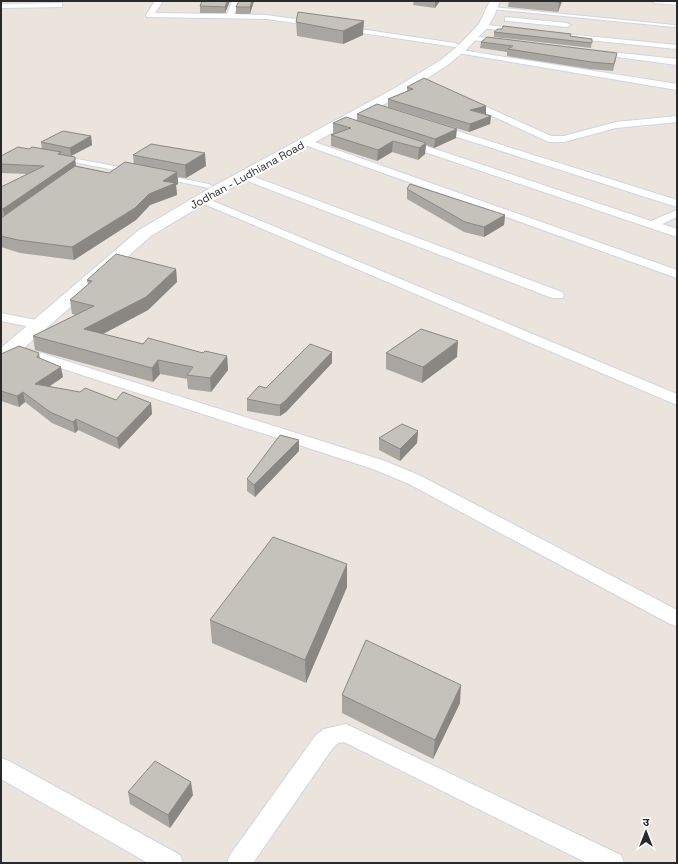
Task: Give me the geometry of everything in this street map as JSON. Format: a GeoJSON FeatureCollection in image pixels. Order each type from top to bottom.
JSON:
{"type":"FeatureCollection","features":[{"type":"Feature","properties":{"kind":"street"},"geometry":{"type":"LineString","coordinates":[[159,1],[150,16],[276,18],[327,25],[677,87]]}},
{"type":"Feature","properties":{"kind":"street"},"geometry":{"type":"LineString","coordinates":[[229,17],[236,1]]}},
{"type":"Feature","properties":{"kind":"street"},"geometry":{"type":"LineString","coordinates":[[655,1],[677,3]]}},
{"type":"Feature","properties":{"kind":"street"},"geometry":{"type":"LineString","coordinates":[[1,6],[59,5]]}},
{"type":"Feature","properties":{"kind":"street"},"geometry":{"type":"LineString","coordinates":[[489,11],[575,26]]}},
{"type":"Feature","properties":{"kind":"street"},"geometry":{"type":"LineString","coordinates":[[489,11],[533,32],[677,47]]}},
{"type":"Feature","properties":{"kind":"street","name":"Jodhan - Ludhiana Road"},"geometry":{"type":"LineString","coordinates":[[5,350],[34,323],[145,234],[205,192],[255,163],[390,90],[457,48],[472,38],[489,11]]}},
{"type":"Feature","properties":{"kind":"street","name":"Jodhan - Ludhiana Road"},"geometry":{"type":"LineString","coordinates":[[205,192],[244,176],[371,106],[423,80],[457,48],[481,16],[489,11]]}},
{"type":"Feature","properties":{"kind":"street"},"geometry":{"type":"LineString","coordinates":[[472,38],[511,43]]}},
{"type":"Feature","properties":{"kind":"street"},"geometry":{"type":"LineString","coordinates":[[590,52],[677,62]]}},
{"type":"Feature","properties":{"kind":"street"},"geometry":{"type":"LineString","coordinates":[[461,98],[549,139],[564,138],[616,125],[677,119]]}},
{"type":"Feature","properties":{"kind":"street"},"geometry":{"type":"LineString","coordinates":[[371,106],[385,111]]}},
{"type":"Feature","properties":{"kind":"street"},"geometry":{"type":"LineString","coordinates":[[343,122],[357,127]]}},
{"type":"Feature","properties":{"kind":"street"},"geometry":{"type":"LineString","coordinates":[[422,122],[677,204]]}},
{"type":"Feature","properties":{"kind":"street"},"geometry":{"type":"LineString","coordinates":[[393,139],[677,233]]}},
{"type":"Feature","properties":{"kind":"street"},"geometry":{"type":"LineString","coordinates":[[306,142],[677,274]]}},
{"type":"Feature","properties":{"kind":"street"},"geometry":{"type":"LineString","coordinates":[[487,169],[524,155]]}},
{"type":"Feature","properties":{"kind":"street"},"geometry":{"type":"LineString","coordinates":[[244,176],[557,295]]}},
{"type":"Feature","properties":{"kind":"street"},"geometry":{"type":"LineString","coordinates":[[205,192],[677,400]]}},
{"type":"Feature","properties":{"kind":"street"},"geometry":{"type":"LineString","coordinates":[[651,225],[677,213]]}},
{"type":"Feature","properties":{"kind":"street"},"geometry":{"type":"LineString","coordinates":[[1,317],[34,323]]}},
{"type":"Feature","properties":{"kind":"street"},"geometry":{"type":"LineString","coordinates":[[5,350],[379,465],[415,480],[455,500],[677,619]]}},
{"type":"Feature","properties":{"kind":"street"},"geometry":{"type":"LineString","coordinates":[[239,863],[324,742],[332,735],[346,733],[612,863]]}},
{"type":"Feature","properties":{"kind":"street"},"geometry":{"type":"LineString","coordinates":[[1,768],[171,863]]}},
{"type":"Feature","properties":{"kind":"lane"},"geometry":{"type":"LineString","coordinates":[[489,11],[674,26]]}},
{"type":"Feature","properties":{"kind":"lane"},"geometry":{"type":"LineString","coordinates":[[60,158],[135,172]]}},
{"type":"Feature","properties":{"kind":"lane"},"geometry":{"type":"LineString","coordinates":[[84,168],[91,163]]}},
{"type":"Feature","properties":{"kind":"lane"},"geometry":{"type":"LineString","coordinates":[[164,178],[205,192]]}},
{"type":"Feature","properties":{"kind":"building"},"geometry":{"type":"Polygon","coordinates":[[[202,1],[227,1],[225,7],[200,6],[202,1]]]}},
{"type":"Feature","properties":{"kind":"building"},"geometry":{"type":"Polygon","coordinates":[[[239,1],[252,1],[250,7],[236,7],[239,1]]]}},
{"type":"Feature","properties":{"kind":"building"},"geometry":{"type":"Polygon","coordinates":[[[298,12],[364,21],[343,31],[296,22],[298,12]]]}},
{"type":"Feature","properties":{"kind":"building"},"geometry":{"type":"Polygon","coordinates":[[[503,26],[571,34],[570,36],[592,39],[592,43],[494,32],[498,29],[502,29],[503,26]]]}},
{"type":"Feature","properties":{"kind":"building"},"geometry":{"type":"Polygon","coordinates":[[[487,37],[617,53],[614,64],[591,62],[508,49],[513,46],[481,42],[487,37]]]}},
{"type":"Feature","properties":{"kind":"building"},"geometry":{"type":"Polygon","coordinates":[[[424,78],[486,106],[470,110],[491,116],[470,124],[388,99],[413,89],[407,87],[424,78]]]}},
{"type":"Feature","properties":{"kind":"building"},"geometry":{"type":"Polygon","coordinates":[[[377,104],[457,129],[435,139],[357,114],[377,104]]]}},
{"type":"Feature","properties":{"kind":"building"},"geometry":{"type":"Polygon","coordinates":[[[346,117],[426,143],[419,148],[393,141],[378,150],[331,135],[351,128],[333,123],[346,117]]]}},
{"type":"Feature","properties":{"kind":"building"},"geometry":{"type":"Polygon","coordinates":[[[63,131],[91,136],[70,148],[41,142],[63,131]]]}},
{"type":"Feature","properties":{"kind":"building"},"geometry":{"type":"Polygon","coordinates":[[[151,144],[205,153],[185,165],[133,155],[151,144]]]}},
{"type":"Feature","properties":{"kind":"building"},"geometry":{"type":"Polygon","coordinates":[[[18,147],[29,149],[32,147],[61,152],[58,154],[75,157],[75,160],[3,209],[1,208],[1,187],[44,166],[1,164],[1,156],[18,147]]]}},
{"type":"Feature","properties":{"kind":"building"},"geometry":{"type":"Polygon","coordinates":[[[125,162],[177,172],[163,181],[176,183],[149,194],[135,208],[72,247],[18,240],[1,236],[1,218],[75,166],[109,173],[125,162]]]}},
{"type":"Feature","properties":{"kind":"building"},"geometry":{"type":"Polygon","coordinates":[[[410,184],[505,215],[484,227],[465,222],[407,189],[410,184]]]}},
{"type":"Feature","properties":{"kind":"building"},"geometry":{"type":"Polygon","coordinates":[[[116,254],[176,269],[146,297],[84,329],[143,344],[148,338],[203,353],[205,351],[227,356],[210,378],[187,375],[193,367],[158,360],[152,368],[33,336],[94,306],[70,300],[92,281],[87,280],[116,254]]]}},
{"type":"Feature","properties":{"kind":"building"},"geometry":{"type":"Polygon","coordinates":[[[421,329],[458,341],[423,367],[386,353],[421,329]]]}},
{"type":"Feature","properties":{"kind":"building"},"geometry":{"type":"Polygon","coordinates":[[[310,344],[332,352],[285,401],[280,405],[277,405],[247,399],[259,386],[266,388],[310,344]]]}},
{"type":"Feature","properties":{"kind":"building"},"geometry":{"type":"Polygon","coordinates":[[[19,346],[39,353],[37,357],[61,367],[35,384],[80,392],[85,388],[116,400],[123,392],[151,403],[117,438],[76,419],[73,422],[50,412],[23,392],[17,396],[1,391],[1,354],[19,346]]]}},
{"type":"Feature","properties":{"kind":"building"},"geometry":{"type":"Polygon","coordinates":[[[402,424],[418,431],[400,449],[379,438],[402,424]]]}},
{"type":"Feature","properties":{"kind":"building"},"geometry":{"type":"Polygon","coordinates":[[[280,435],[299,440],[254,485],[247,479],[280,435]]]}},
{"type":"Feature","properties":{"kind":"building"},"geometry":{"type":"Polygon","coordinates":[[[273,537],[347,564],[305,660],[210,620],[273,537]]]}},
{"type":"Feature","properties":{"kind":"building"},"geometry":{"type":"Polygon","coordinates":[[[366,640],[461,685],[435,740],[342,695],[366,640]]]}},
{"type":"Feature","properties":{"kind":"building"},"geometry":{"type":"Polygon","coordinates":[[[155,761],[191,782],[168,815],[128,792],[155,761]]]}}]}
